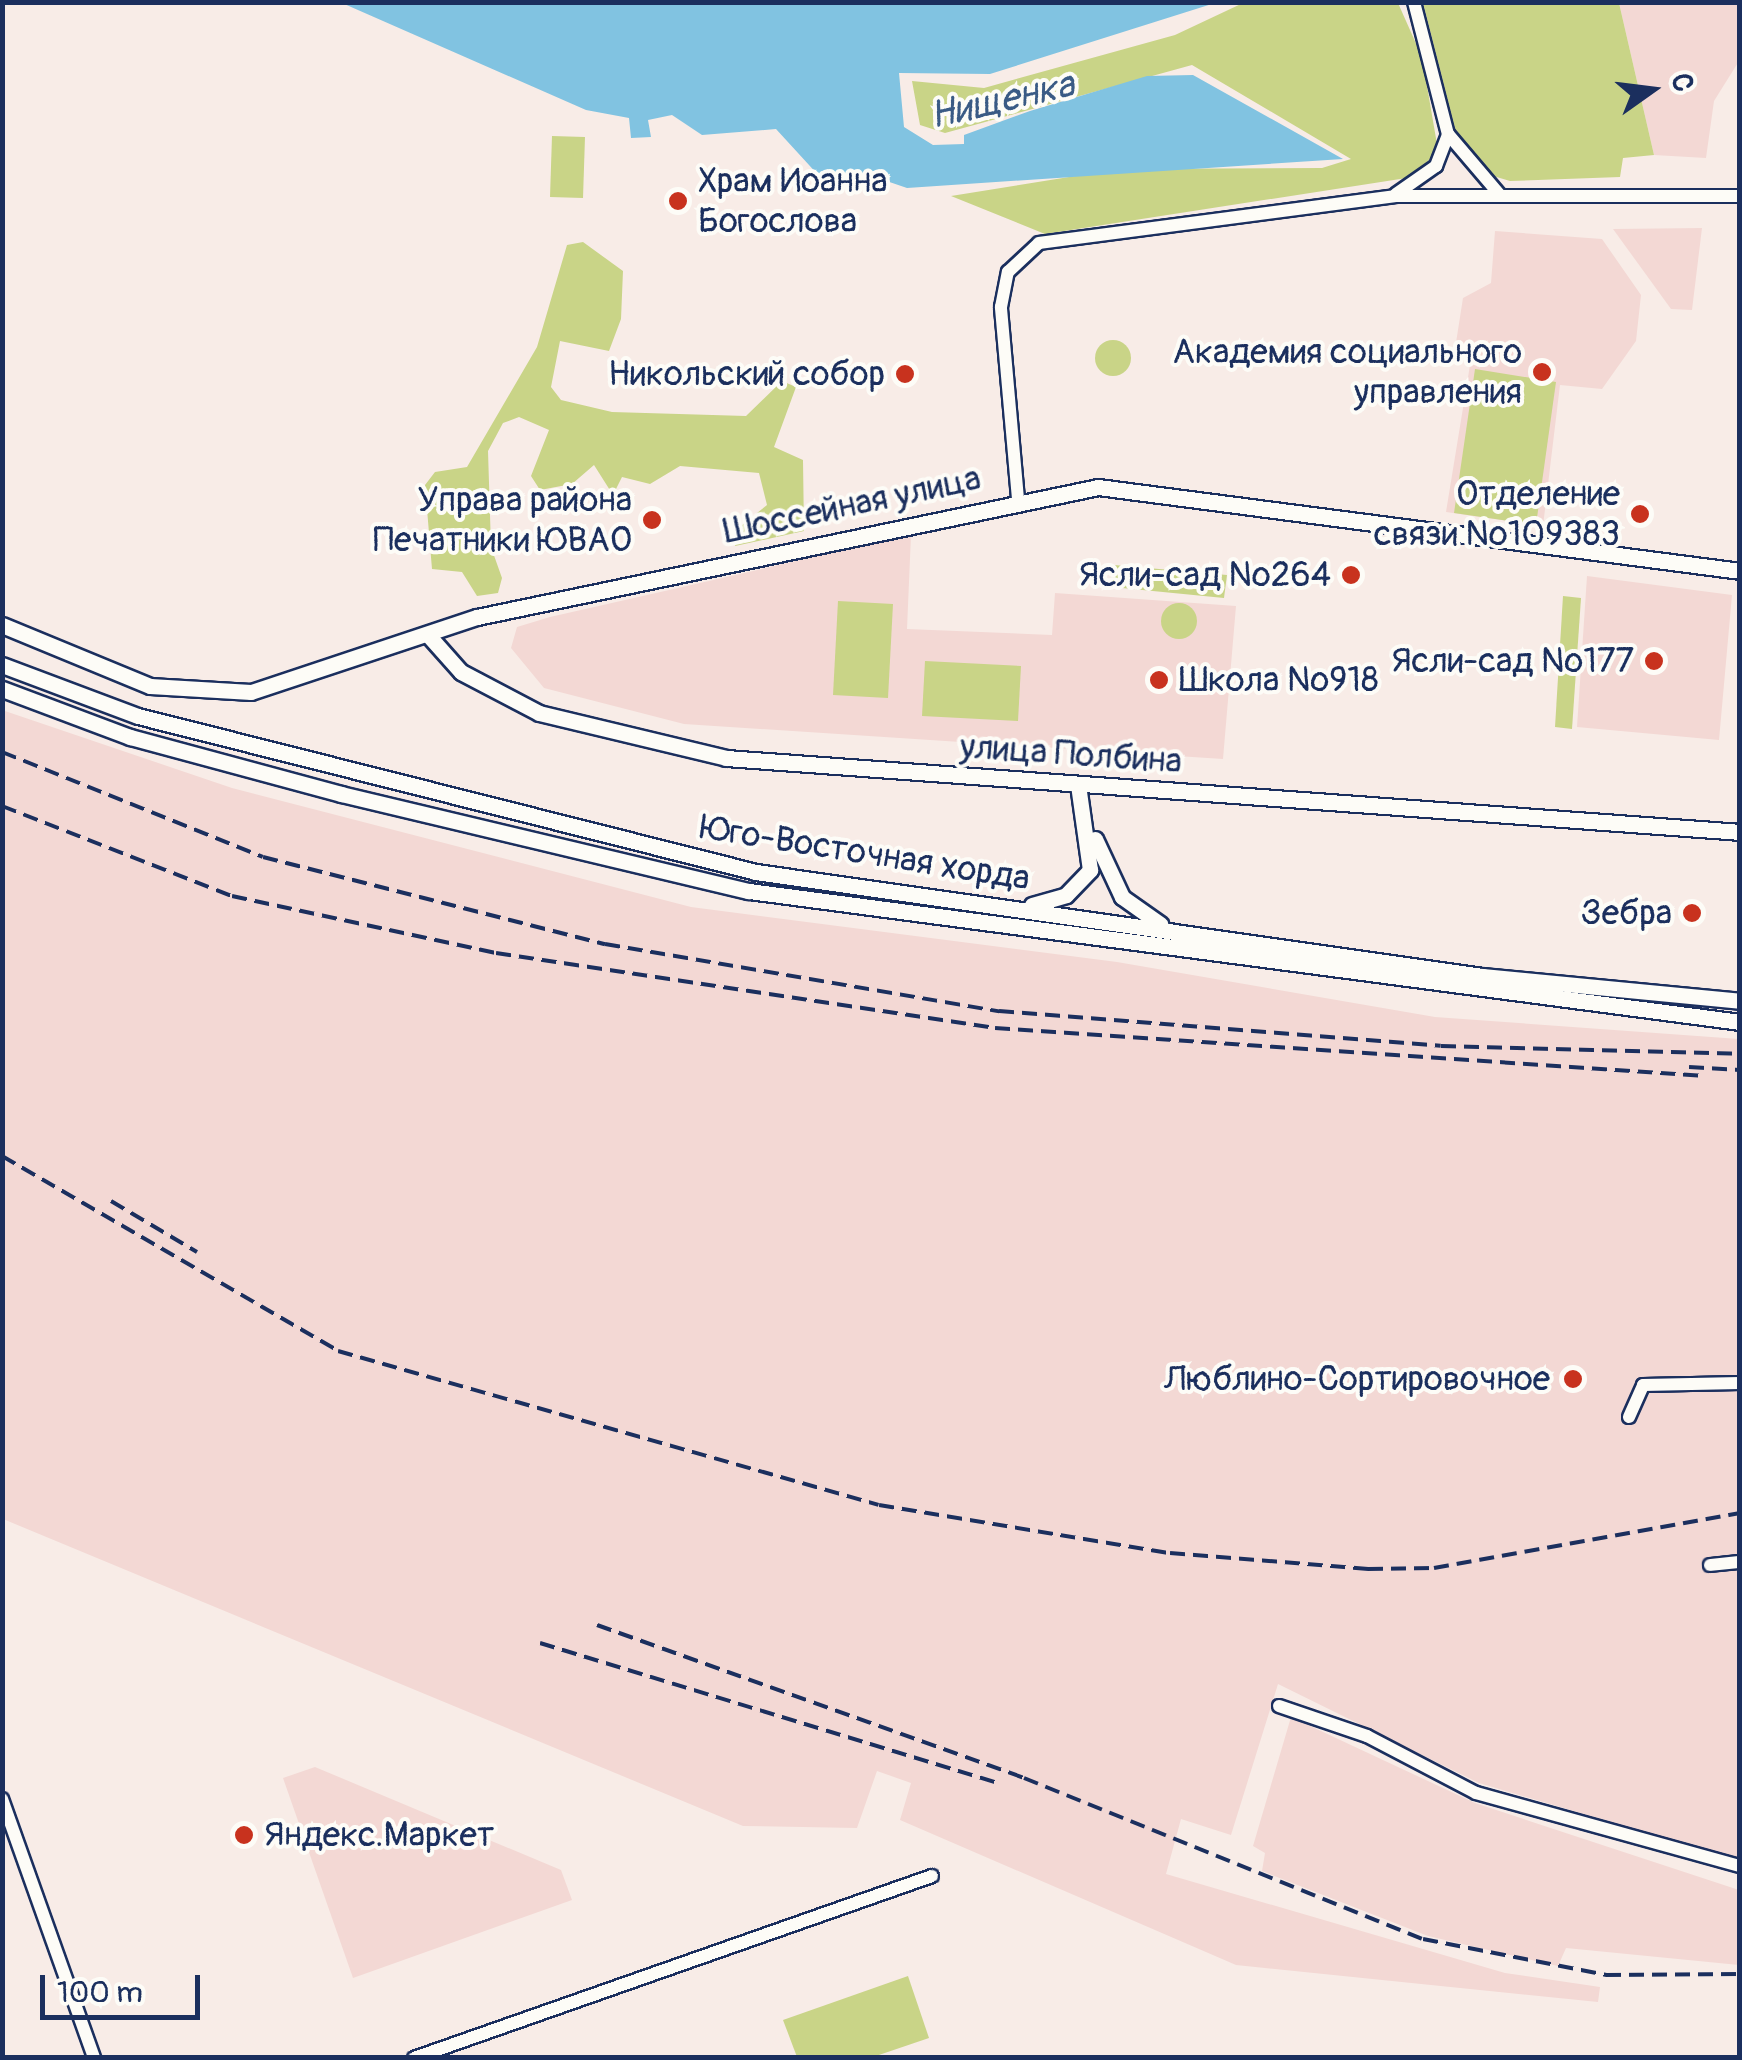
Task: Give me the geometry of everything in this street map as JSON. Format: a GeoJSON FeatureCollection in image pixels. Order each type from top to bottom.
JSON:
{"type":"FeatureCollection","features":[{"type":"Feature","properties":{"kind":"main road","name":"Шоссейная улица"},"geometry":{"type":"LineString","coordinates":[[2,625],[90,667],[195,692],[296,684],[429,636],[1018,500],[1124,488],[1740,571]]}},
{"type":"Feature","properties":{"kind":"main road","name":"улица Полбина"},"geometry":{"type":"LineString","coordinates":[[429,636],[498,696],[672,748],[1078,786],[1740,832]]}},
{"type":"Feature","properties":{"kind":"main road","name":"Юго-Восточная хорда"},"geometry":{"type":"LineString","coordinates":[[2,665],[138,716],[549,825],[756,872],[1177,931],[1740,1001]]}},
{"type":"Feature","properties":{"kind":"main road","name":"Юго-Восточная хорда"},"geometry":{"type":"LineString","coordinates":[[2,689],[130,736],[340,794],[749,891],[1740,1022]]}},
{"type":"Feature","properties":{"kind":"main road"},"geometry":{"type":"LineString","coordinates":[[1018,908],[1066,895],[1086,878],[1078,786]]}},
{"type":"Feature","properties":{"kind":"main road"},"geometry":{"type":"LineString","coordinates":[[1083,812],[1122,897],[1177,931]]}},
{"type":"Feature","properties":{"kind":"street"},"geometry":{"type":"LineString","coordinates":[[1414,2],[1448,134],[1498,194]]}},
{"type":"Feature","properties":{"kind":"street"},"geometry":{"type":"LineString","coordinates":[[1394,196],[1436,166],[1448,134]]}},
{"type":"Feature","properties":{"kind":"street"},"geometry":{"type":"LineString","coordinates":[[1018,500],[1002,307],[1022,254],[1070,236],[1394,196],[1740,196]]}},
{"type":"Feature","properties":{"kind":"street"},"geometry":{"type":"LineString","coordinates":[[1629,1418],[1642,1385],[1740,1383]]}},
{"type":"Feature","properties":{"kind":"street"},"geometry":{"type":"LineString","coordinates":[[1710,1565],[1740,1562]]}},
{"type":"Feature","properties":{"kind":"street"},"geometry":{"type":"LineString","coordinates":[[1279,1706],[1368,1736],[1476,1794],[1740,1866]]}},
{"type":"Feature","properties":{"kind":"street"},"geometry":{"type":"LineString","coordinates":[[2,1799],[94,2058]]}},
{"type":"Feature","properties":{"kind":"street"},"geometry":{"type":"LineString","coordinates":[[414,2058],[932,1876]]}},
{"type":"Feature","properties":{"kind":"shaded area"},"geometry":{"type":"Polygon","coordinates":[[[1619,3],[1739,3],[1739,61],[1714,101],[1706,158],[1654,155],[1619,3]]]}},
{"type":"Feature","properties":{"kind":"shaded area"},"geometry":{"type":"Polygon","coordinates":[[[1702,228],[1692,310],[1671,309],[1613,229],[1702,228]]]}},
{"type":"Feature","properties":{"kind":"shaded area","name":"Академия социального управления"},"geometry":{"type":"Polygon","coordinates":[[[1495,231],[1602,239],[1641,295],[1636,341],[1602,389],[1560,385],[1543,526],[1446,512],[1471,359],[1455,349],[1463,298],[1491,283],[1495,231]]]}},
{"type":"Feature","properties":{"kind":"shaded area"},"geometry":{"type":"Polygon","coordinates":[[[911,535],[907,629],[1052,635],[1055,593],[1236,606],[1223,759],[684,724],[544,688],[511,648],[517,627],[550,617],[911,535]]]}},
{"type":"Feature","properties":{"kind":"shaded area","name":"Ясли-сад №177"},"geometry":{"type":"Polygon","coordinates":[[[1587,576],[1732,595],[1719,740],[1577,727],[1587,576]]]}},
{"type":"Feature","properties":{"kind":"shaded area"},"geometry":{"type":"Polygon","coordinates":[[[2,710],[232,788],[691,907],[1117,962],[1435,1017],[1739,1039],[1739,1860],[1479,1783],[1278,1684],[1231,1835],[1181,1819],[1166,1874],[1505,1973],[1600,1987],[1598,2002],[1236,1965],[900,1820],[911,1783],[877,1771],[857,1828],[743,1826],[3,1519],[2,710]]]}},
{"type":"Feature","properties":{"kind":"shaded area"},"geometry":{"type":"Polygon","coordinates":[[[1291,1717],[1475,1803],[1739,1890],[1739,1965],[1566,1948],[1558,1966],[1428,1936],[1262,1871],[1265,1853],[1253,1846],[1291,1717]]]}},
{"type":"Feature","properties":{"kind":"shaded area"},"geometry":{"type":"Polygon","coordinates":[[[315,1767],[561,1870],[572,1900],[353,1978],[283,1778],[315,1767]]]}},
{"type":"Feature","properties":{"kind":"green space"},"geometry":{"type":"Polygon","coordinates":[[[1243,3],[1398,3],[1422,57],[1438,150],[1413,177],[1045,234],[951,196],[1119,169],[1322,168],[1351,159],[1192,65],[945,133],[920,125],[912,81],[984,88],[1175,35],[1243,3]]]}},
{"type":"Feature","properties":{"kind":"green space"},"geometry":{"type":"Polygon","coordinates":[[[1423,3],[1619,3],[1654,155],[1623,158],[1620,177],[1510,181],[1483,173],[1460,149],[1423,3]]]}},
{"type":"Feature","properties":{"kind":"green space"},"geometry":{"type":"Polygon","coordinates":[[[552,136],[585,137],[583,198],[550,197],[552,136]]]}},
{"type":"Feature","properties":{"kind":"green space"},"geometry":{"type":"Polygon","coordinates":[[[583,242],[623,271],[621,319],[609,351],[560,341],[551,387],[561,400],[612,412],[746,416],[782,381],[796,387],[774,447],[803,460],[804,531],[735,546],[741,526],[767,505],[759,473],[680,466],[650,484],[622,477],[613,495],[594,465],[572,484],[540,490],[531,476],[549,430],[519,417],[503,423],[488,451],[491,547],[502,578],[498,593],[477,596],[462,572],[432,569],[425,485],[435,472],[467,467],[537,347],[567,245],[583,242]]]}},
{"type":"Feature","properties":{"kind":"green space"},"geometry":{"type":"Polygon","coordinates":[[[1113,340],[1126,345],[1131,358],[1126,371],[1113,376],[1100,371],[1095,358],[1100,345],[1113,340]]]}},
{"type":"Feature","properties":{"kind":"green space"},"geometry":{"type":"Polygon","coordinates":[[[1475,369],[1556,382],[1536,525],[1454,513],[1475,369]]]}},
{"type":"Feature","properties":{"kind":"green space"},"geometry":{"type":"Polygon","coordinates":[[[1114,565],[1227,575],[1224,598],[1112,587],[1114,565]]]}},
{"type":"Feature","properties":{"kind":"green space"},"geometry":{"type":"Polygon","coordinates":[[[1563,596],[1581,598],[1572,729],[1555,727],[1563,596]]]}},
{"type":"Feature","properties":{"kind":"green space"},"geometry":{"type":"Polygon","coordinates":[[[838,601],[893,604],[888,698],[833,695],[838,601]]]}},
{"type":"Feature","properties":{"kind":"green space"},"geometry":{"type":"Polygon","coordinates":[[[1179,603],[1192,608],[1197,621],[1192,634],[1179,639],[1166,634],[1161,621],[1166,608],[1179,603]]]}},
{"type":"Feature","properties":{"kind":"green space"},"geometry":{"type":"Polygon","coordinates":[[[925,661],[1021,666],[1018,721],[922,716],[925,661]]]}},
{"type":"Feature","properties":{"kind":"green space"},"geometry":{"type":"Polygon","coordinates":[[[908,1976],[929,2038],[873,2057],[797,2057],[783,2020],[908,1976]]]}},
{"type":"Feature","properties":{"kind":"water"},"geometry":{"type":"Polygon","coordinates":[[[342,3],[1215,3],[990,74],[899,73],[904,127],[933,145],[964,144],[964,135],[1030,111],[1147,76],[1193,75],[1343,159],[907,188],[866,174],[820,177],[776,129],[702,135],[672,115],[648,120],[651,137],[631,138],[629,118],[586,110],[342,3]]]}},
{"type":"Feature","properties":{"kind":"railway"},"geometry":{"type":"LineString","coordinates":[[2,752],[263,857],[605,944],[999,1011],[1441,1046],[1740,1054]]}},
{"type":"Feature","properties":{"kind":"railway"},"geometry":{"type":"LineString","coordinates":[[2,806],[232,896],[496,953],[995,1028],[1705,1076]]}},
{"type":"Feature","properties":{"kind":"railway"},"geometry":{"type":"LineString","coordinates":[[1689,1067],[1740,1070]]}},
{"type":"Feature","properties":{"kind":"railway"},"geometry":{"type":"LineString","coordinates":[[2,1156],[338,1351],[879,1505],[1170,1553],[1368,1569],[1434,1568],[1740,1513]]}},
{"type":"Feature","properties":{"kind":"railway"},"geometry":{"type":"LineString","coordinates":[[111,1201],[197,1252]]}},
{"type":"Feature","properties":{"kind":"railway"},"geometry":{"type":"LineString","coordinates":[[597,1625],[1024,1778],[1423,1939],[1606,1975],[1740,1974]]}},
{"type":"Feature","properties":{"kind":"railway"},"geometry":{"type":"LineString","coordinates":[[540,1643],[999,1783]]}},
{"type":"Feature","properties":{"kind":"place","name":"Храм Иоанна Богослова"},"geometry":{"type":"Point","coordinates":[678,201]}},
{"type":"Feature","properties":{"kind":"place","name":"Академия социального управления"},"geometry":{"type":"Point","coordinates":[1542,372]}},
{"type":"Feature","properties":{"kind":"place","name":"Никольский собор"},"geometry":{"type":"Point","coordinates":[905,374]}},
{"type":"Feature","properties":{"kind":"place","name":"Отделение связи №109383"},"geometry":{"type":"Point","coordinates":[1640,514]}},
{"type":"Feature","properties":{"kind":"place","name":"Управа района Печатники ЮВАО"},"geometry":{"type":"Point","coordinates":[652,520]}},
{"type":"Feature","properties":{"kind":"place","name":"Ясли-сад №264"},"geometry":{"type":"Point","coordinates":[1351,575]}},
{"type":"Feature","properties":{"kind":"place","name":"Ясли-сад №177"},"geometry":{"type":"Point","coordinates":[1654,661]}},
{"type":"Feature","properties":{"kind":"place","name":"Школа №918"},"geometry":{"type":"Point","coordinates":[1159,680]}},
{"type":"Feature","properties":{"kind":"place","name":"Зебра"},"geometry":{"type":"Point","coordinates":[1692,913]}},
{"type":"Feature","properties":{"kind":"place","name":"Люблино-Сортировочное"},"geometry":{"type":"Point","coordinates":[1573,1379]}},
{"type":"Feature","properties":{"kind":"place","name":"Яндекс.Маркет"},"geometry":{"type":"Point","coordinates":[244,1835]}},
{"type":"Feature","properties":{"kind":"water label","name":"Нищенка"},"geometry":{"type":"Point","coordinates":[1002,101]}}]}
